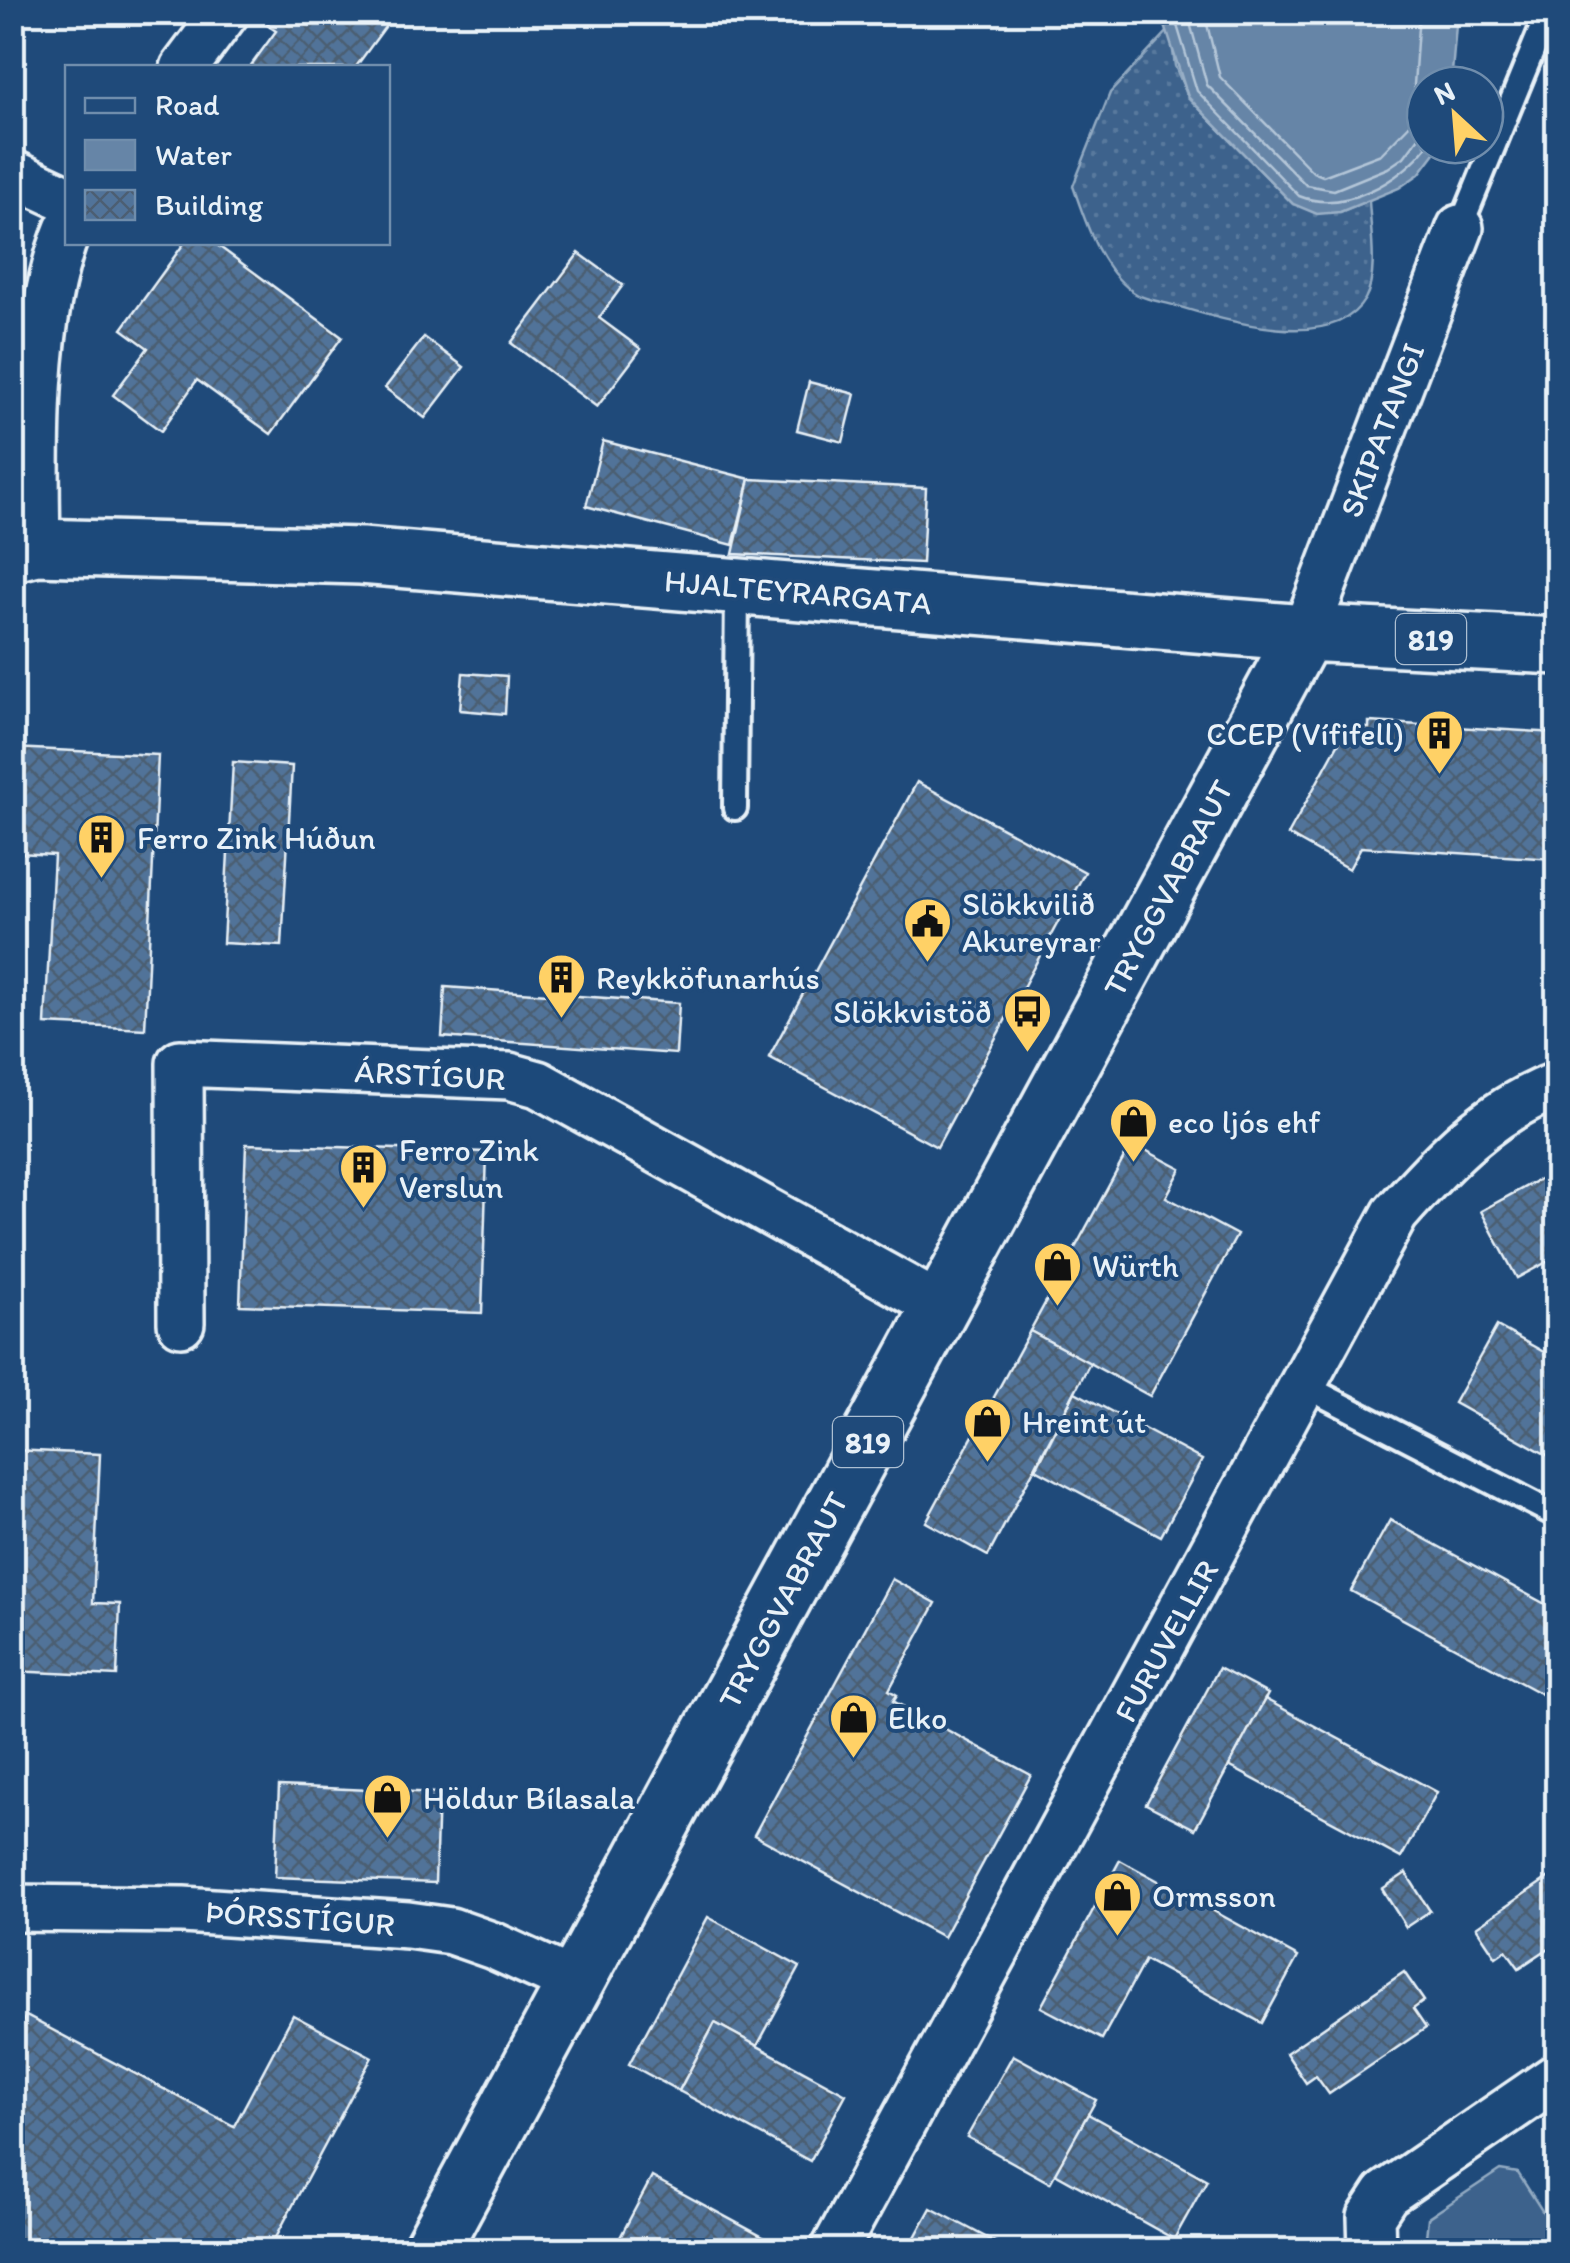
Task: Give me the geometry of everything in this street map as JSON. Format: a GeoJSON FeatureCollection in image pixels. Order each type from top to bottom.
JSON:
{"type":"FeatureCollection","features":[{"type":"Feature","properties":{"kind":"main road","name":"HJALTEYRARGATA"},"geometry":{"type":"LineString","coordinates":[[25,550],[361,556],[1305,633],[1558,646]]}},
{"type":"Feature","properties":{"kind":"main road","name":"TRYGGVABRAUT"},"geometry":{"type":"LineString","coordinates":[[432,2250],[1305,633]]}},
{"type":"Feature","properties":{"kind":"street"},"geometry":{"type":"LineString","coordinates":[[186,65],[226,12]]}},
{"type":"Feature","properties":{"kind":"street"},"geometry":{"type":"LineString","coordinates":[[12,173],[65,199]]}},
{"type":"Feature","properties":{"kind":"street","name":"SKIPATANGI"},"geometry":{"type":"LineString","coordinates":[[1305,633],[1460,228]]}},
{"type":"Feature","properties":{"kind":"street"},"geometry":{"type":"LineString","coordinates":[[25,550],[36,411],[52,292],[65,241]]}},
{"type":"Feature","properties":{"kind":"street","name":"ÁRSTÍGUR"},"geometry":{"type":"LineString","coordinates":[[181,1323],[180,1064],[508,1076],[538,1084],[941,1307]]}},
{"type":"Feature","properties":{"kind":"street","name":"FURUVELLIR"},"geometry":{"type":"LineString","coordinates":[[834,2250],[1396,1214],[1440,1163],[1485,1124],[1558,1084]]}},
{"type":"Feature","properties":{"kind":"street","name":"ÞÓRSSTÍGUR"},"geometry":{"type":"LineString","coordinates":[[12,1908],[183,1910],[408,1925],[451,1931],[494,1946],[576,1984]]}},
{"type":"Feature","properties":{"kind":"street"},"geometry":{"type":"LineString","coordinates":[[1372,2234],[1386,2194],[1406,2177],[1558,2076]]}},
{"type":"Feature","properties":{"kind":"lane"},"geometry":{"type":"LineString","coordinates":[[1460,228],[1547,15],[1558,15]]}},
{"type":"Feature","properties":{"kind":"lane"},"geometry":{"type":"LineString","coordinates":[[735,808],[737,587]]}},
{"type":"Feature","properties":{"kind":"lane"},"geometry":{"type":"LineString","coordinates":[[1305,1386],[1558,1516]]}},
{"type":"Feature","properties":{"kind":"shaded area"},"geometry":{"type":"Polygon","coordinates":[[[1170,29],[1175,66],[1188,97],[1293,204],[1340,212],[1369,200],[1372,277],[1365,299],[1350,316],[1304,329],[1221,319],[1137,295],[1111,270],[1089,229],[1073,186],[1110,93],[1170,29]]]}},
{"type":"Feature","properties":{"kind":"shaded area"},"geometry":{"type":"Polygon","coordinates":[[[1500,2170],[1518,2173],[1557,2234],[1557,2250],[1435,2250],[1426,2237],[1428,2218],[1500,2170]]]}},
{"type":"Feature","properties":{"kind":"water"},"geometry":{"type":"Polygon","coordinates":[[[1161,13],[1457,13],[1453,65],[1405,65],[1405,165],[1426,165],[1399,188],[1340,212],[1317,214],[1293,204],[1188,97],[1161,13]]]}},
{"type":"Feature","properties":{"kind":"building"},"geometry":{"type":"Polygon","coordinates":[[[276,12],[396,12],[357,65],[251,65],[276,31],[267,25],[276,12]]]}},
{"type":"Feature","properties":{"kind":"building"},"geometry":{"type":"Polygon","coordinates":[[[183,245],[217,245],[342,337],[271,434],[197,380],[161,431],[113,395],[148,348],[122,329],[183,245]]]}},
{"type":"Feature","properties":{"kind":"building"},"geometry":{"type":"Polygon","coordinates":[[[579,253],[623,285],[599,318],[641,349],[597,407],[511,343],[579,253]]]}},
{"type":"Feature","properties":{"kind":"building"},"geometry":{"type":"Polygon","coordinates":[[[424,337],[464,367],[425,418],[385,388],[424,337]]]}},
{"type":"Feature","properties":{"kind":"building"},"geometry":{"type":"Polygon","coordinates":[[[809,382],[855,394],[843,442],[797,430],[809,382]]]}},
{"type":"Feature","properties":{"kind":"building"},"geometry":{"type":"Polygon","coordinates":[[[603,441],[750,479],[733,545],[586,506],[603,441]]]}},
{"type":"Feature","properties":{"kind":"building"},"geometry":{"type":"Polygon","coordinates":[[[750,479],[926,488],[922,563],[733,554],[750,479]]]}},
{"type":"Feature","properties":{"kind":"building"},"geometry":{"type":"Polygon","coordinates":[[[463,673],[507,676],[505,714],[460,710],[463,673]]]}},
{"type":"Feature","properties":{"kind":"building","name":"CCEP (Vífifell)"},"geometry":{"type":"Polygon","coordinates":[[[1369,722],[1558,733],[1555,859],[1361,847],[1349,869],[1288,835],[1347,728],[1369,728],[1369,722]]]}},
{"type":"Feature","properties":{"kind":"building","name":"Ferro Zink Húðun"},"geometry":{"type":"Polygon","coordinates":[[[12,748],[158,755],[145,1029],[45,1024],[54,855],[18,853],[12,906],[12,748]]]}},
{"type":"Feature","properties":{"kind":"building"},"geometry":{"type":"Polygon","coordinates":[[[233,762],[292,766],[282,946],[223,943],[233,762]]]}},
{"type":"Feature","properties":{"kind":"building","name":"Slökkvilið Akureyrar"},"geometry":{"type":"Polygon","coordinates":[[[917,782],[1085,872],[937,1147],[769,1057],[917,782]]]}},
{"type":"Feature","properties":{"kind":"building","name":"Reykköfunarhús"},"geometry":{"type":"Polygon","coordinates":[[[445,987],[679,1003],[676,1054],[442,1037],[445,987]]]}},
{"type":"Feature","properties":{"kind":"building"},"geometry":{"type":"Polygon","coordinates":[[[1132,1143],[1181,1169],[1166,1197],[1237,1235],[1150,1396],[1030,1331],[1132,1143]]]}},
{"type":"Feature","properties":{"kind":"building","name":"Ferro Zink Verslun"},"geometry":{"type":"Polygon","coordinates":[[[246,1144],[487,1152],[482,1313],[240,1305],[246,1144]]]}},
{"type":"Feature","properties":{"kind":"building"},"geometry":{"type":"Polygon","coordinates":[[[1558,1169],[1558,1256],[1517,1278],[1481,1211],[1558,1169]]]}},
{"type":"Feature","properties":{"kind":"building"},"geometry":{"type":"Polygon","coordinates":[[[1497,1326],[1558,1360],[1558,1461],[1454,1403],[1497,1326]]]}},
{"type":"Feature","properties":{"kind":"building"},"geometry":{"type":"Polygon","coordinates":[[[1030,1331],[1090,1363],[988,1556],[926,1522],[1030,1331]]]}},
{"type":"Feature","properties":{"kind":"building"},"geometry":{"type":"Polygon","coordinates":[[[1075,1392],[1202,1460],[1161,1536],[1036,1469],[1075,1392]]]}},
{"type":"Feature","properties":{"kind":"building"},"geometry":{"type":"Polygon","coordinates":[[[12,1450],[100,1454],[93,1603],[120,1604],[117,1676],[12,1671],[12,1450]]]}},
{"type":"Feature","properties":{"kind":"building"},"geometry":{"type":"Polygon","coordinates":[[[1390,1520],[1558,1611],[1558,1703],[1351,1591],[1390,1520]]]}},
{"type":"Feature","properties":{"kind":"building"},"geometry":{"type":"Polygon","coordinates":[[[892,1579],[936,1603],[889,1690],[897,1695],[893,1701],[1031,1775],[943,1937],[754,1835],[892,1579]]]}},
{"type":"Feature","properties":{"kind":"building"},"geometry":{"type":"Polygon","coordinates":[[[1219,1668],[1268,1694],[1195,1829],[1146,1804],[1219,1668]]]}},
{"type":"Feature","properties":{"kind":"building"},"geometry":{"type":"Polygon","coordinates":[[[1265,1699],[1437,1792],[1401,1858],[1229,1766],[1265,1699]]]}},
{"type":"Feature","properties":{"kind":"building"},"geometry":{"type":"Polygon","coordinates":[[[279,1786],[438,1793],[435,1883],[275,1877],[279,1786]]]}},
{"type":"Feature","properties":{"kind":"building"},"geometry":{"type":"Polygon","coordinates":[[[1120,1860],[1298,1957],[1262,2023],[1145,1960],[1102,2039],[1041,2007],[1120,1860]]]}},
{"type":"Feature","properties":{"kind":"building"},"geometry":{"type":"Polygon","coordinates":[[[1558,1871],[1558,1942],[1519,1968],[1506,1950],[1496,1957],[1476,1927],[1558,1871]]]}},
{"type":"Feature","properties":{"kind":"building"},"geometry":{"type":"Polygon","coordinates":[[[1406,1873],[1430,1911],[1406,1927],[1382,1889],[1406,1873]]]}},
{"type":"Feature","properties":{"kind":"building"},"geometry":{"type":"Polygon","coordinates":[[[708,1917],[800,1967],[757,2046],[715,2023],[679,2091],[629,2064],[708,1917]]]}},
{"type":"Feature","properties":{"kind":"building"},"geometry":{"type":"Polygon","coordinates":[[[1404,1972],[1424,2001],[1413,2009],[1426,2028],[1329,2094],[1316,2076],[1306,2083],[1286,2053],[1404,1972]]]}},
{"type":"Feature","properties":{"kind":"building"},"geometry":{"type":"Polygon","coordinates":[[[293,2015],[372,2057],[269,2250],[35,2250],[12,2238],[12,2157],[23,2137],[12,2132],[12,2041],[26,2016],[234,2126],[293,2015]]]}},
{"type":"Feature","properties":{"kind":"building"},"geometry":{"type":"Polygon","coordinates":[[[715,2023],[846,2094],[810,2161],[679,2091],[715,2023]]]}},
{"type":"Feature","properties":{"kind":"building"},"geometry":{"type":"Polygon","coordinates":[[[1013,2055],[1096,2100],[1050,2183],[967,2137],[1013,2055]]]}},
{"type":"Feature","properties":{"kind":"building"},"geometry":{"type":"Polygon","coordinates":[[[1088,2114],[1207,2180],[1174,2239],[1055,2173],[1088,2114]]]}},
{"type":"Feature","properties":{"kind":"building"},"geometry":{"type":"Polygon","coordinates":[[[652,2177],[776,2244],[773,2250],[615,2247],[652,2177]]]}},
{"type":"Feature","properties":{"kind":"building"},"geometry":{"type":"Polygon","coordinates":[[[931,2208],[1010,2250],[908,2250],[931,2208]]]}},
{"type":"Feature","properties":{"kind":"place","name":"CCEP (Vífifell)"},"geometry":{"type":"Point","coordinates":[1439,776]}},
{"type":"Feature","properties":{"kind":"place","name":"Ferro Zink Húðun"},"geometry":{"type":"Point","coordinates":[102,880]}},
{"type":"Feature","properties":{"kind":"place","name":"Slökkvilið Akureyrar"},"geometry":{"type":"Point","coordinates":[927,964]}},
{"type":"Feature","properties":{"kind":"place","name":"Reykköfunarhús"},"geometry":{"type":"Point","coordinates":[561,1020]}},
{"type":"Feature","properties":{"kind":"place","name":"Slökkvistöð"},"geometry":{"type":"Point","coordinates":[1027,1054]}},
{"type":"Feature","properties":{"kind":"place","name":"eco ljós ehf"},"geometry":{"type":"Point","coordinates":[1133,1164]}},
{"type":"Feature","properties":{"kind":"place","name":"Ferro Zink Verslun"},"geometry":{"type":"Point","coordinates":[364,1210]}},
{"type":"Feature","properties":{"kind":"place","name":"Würth"},"geometry":{"type":"Point","coordinates":[1057,1308]}},
{"type":"Feature","properties":{"kind":"place","name":"Hreint út"},"geometry":{"type":"Point","coordinates":[987,1464]}},
{"type":"Feature","properties":{"kind":"place","name":"Elko"},"geometry":{"type":"Point","coordinates":[853,1760]}},
{"type":"Feature","properties":{"kind":"place","name":"Höldur Bílasala"},"geometry":{"type":"Point","coordinates":[388,1840]}},
{"type":"Feature","properties":{"kind":"place","name":"Ormsson"},"geometry":{"type":"Point","coordinates":[1117,1938]}}]}
